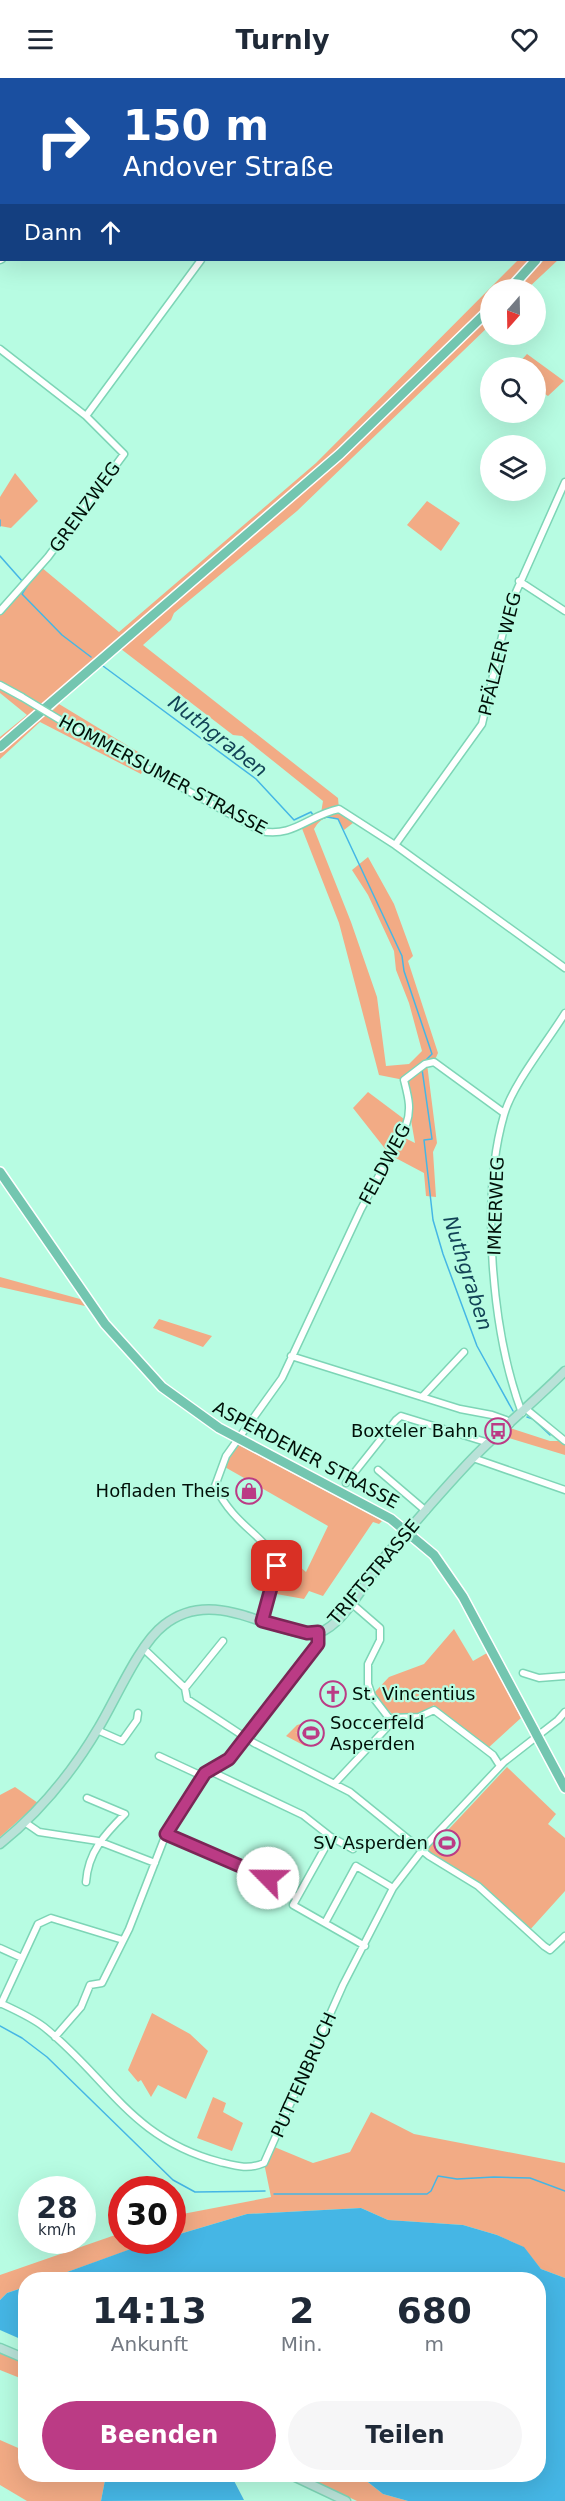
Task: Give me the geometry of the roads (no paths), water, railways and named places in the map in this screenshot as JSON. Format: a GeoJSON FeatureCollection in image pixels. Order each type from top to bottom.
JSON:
{"type":"FeatureCollection","features":[{"type":"Feature","properties":{"kind":"main road"},"geometry":{"type":"LineString","coordinates":[[519,279],[535,261]]}},
{"type":"Feature","properties":{"kind":"main road"},"geometry":{"type":"LineString","coordinates":[[0,747],[340,454],[480,319]]}},
{"type":"Feature","properties":{"kind":"main road","name":"ASPERDENER STRASSE"},"geometry":{"type":"LineString","coordinates":[[0,1172],[122,1346],[178,1401],[239,1439],[368,1506],[409,1532],[434,1555],[454,1581],[565,1788]]}},
{"type":"Feature","properties":{"kind":"street"},"geometry":{"type":"LineString","coordinates":[[0,349],[86,416],[200,261]]}},
{"type":"Feature","properties":{"kind":"street","name":"GRENZWEG"},"geometry":{"type":"LineString","coordinates":[[0,611],[41,567],[124,454],[86,416]]}},
{"type":"Feature","properties":{"kind":"street","name":"PFÄLZER WEG"},"geometry":{"type":"LineString","coordinates":[[395,844],[482,724],[508,610],[565,482]]}},
{"type":"Feature","properties":{"kind":"street"},"geometry":{"type":"LineString","coordinates":[[519,581],[565,610]]}},
{"type":"Feature","properties":{"kind":"street","name":"HOMMERSUMER STRASSE"},"geometry":{"type":"LineString","coordinates":[[0,685],[261,831],[276,834],[288,832],[321,813],[339,809],[395,844],[565,968]]}},
{"type":"Feature","properties":{"kind":"street","name":"IMKERWEG"},"geometry":{"type":"LineString","coordinates":[[524,1412],[508,1375],[496,1305],[492,1230],[494,1190],[504,1113],[565,1013]]}},
{"type":"Feature","properties":{"kind":"street","name":"FELDWEG"},"geometry":{"type":"LineString","coordinates":[[262,1621],[277,1564],[271,1549],[233,1515],[215,1486],[226,1456],[272,1394],[356,1218],[406,1125],[410,1115],[410,1101],[404,1080],[425,1064],[435,1062],[504,1113]]}},
{"type":"Feature","properties":{"kind":"street"},"geometry":{"type":"LineString","coordinates":[[422,1396],[464,1352]]}},
{"type":"Feature","properties":{"kind":"street"},"geometry":{"type":"LineString","coordinates":[[291,1356],[460,1409],[492,1414],[506,1419],[510,1425]]}},
{"type":"Feature","properties":{"kind":"street","name":"TRIFTSTRASSE"},"geometry":{"type":"LineString","coordinates":[[0,1844],[26,1823],[51,1797],[97,1730],[144,1649],[165,1624],[191,1611],[218,1610],[307,1633],[318,1632],[334,1623],[388,1553],[473,1458],[565,1371]]}},
{"type":"Feature","properties":{"kind":"street"},"geometry":{"type":"LineString","coordinates":[[524,1412],[565,1441]]}},
{"type":"Feature","properties":{"kind":"street"},"geometry":{"type":"LineString","coordinates":[[345,1483],[396,1420],[402,1416],[489,1443]]}},
{"type":"Feature","properties":{"kind":"street"},"geometry":{"type":"LineString","coordinates":[[473,1458],[565,1490]]}},
{"type":"Feature","properties":{"kind":"street","name":"TRIFTSTRASSE"},"geometry":{"type":"LineString","coordinates":[[378,1470],[426,1510]]}},
{"type":"Feature","properties":{"kind":"street"},"geometry":{"type":"LineString","coordinates":[[335,1783],[389,1726],[390,1718],[372,1696],[368,1684],[368,1664],[380,1640],[380,1628],[350,1602]]}},
{"type":"Feature","properties":{"kind":"street"},"geometry":{"type":"LineString","coordinates":[[55,2037],[81,2007],[90,1985],[102,1983],[123,1940],[166,1834],[202,1776],[208,1770],[229,1759],[316,1648],[318,1632]]}},
{"type":"Feature","properties":{"kind":"street"},"geometry":{"type":"LineString","coordinates":[[184,1688],[223,1641]]}},
{"type":"Feature","properties":{"kind":"street"},"geometry":{"type":"LineString","coordinates":[[144,1649],[184,1688],[187,1699],[273,1754],[335,1783],[422,1850],[478,1887],[544,1946],[550,1950],[565,1936]]}},
{"type":"Feature","properties":{"kind":"street"},"geometry":{"type":"LineString","coordinates":[[523,1673],[539,1678],[565,1676]]}},
{"type":"Feature","properties":{"kind":"street"},"geometry":{"type":"LineString","coordinates":[[390,1718],[419,1717],[434,1710],[493,1755],[500,1766]]}},
{"type":"Feature","properties":{"kind":"street","name":"PUTTENBRUCH"},"geometry":{"type":"LineString","coordinates":[[0,2003],[31,2018],[55,2037],[134,2117],[162,2139],[212,2159],[242,2167],[257,2166],[268,2157],[343,1985],[393,1888],[422,1850],[500,1766],[565,1712]]}},
{"type":"Feature","properties":{"kind":"street"},"geometry":{"type":"LineString","coordinates":[[97,1730],[122,1741],[137,1720],[138,1713]]}},
{"type":"Feature","properties":{"kind":"street"},"geometry":{"type":"LineString","coordinates":[[159,1756],[202,1776]]}},
{"type":"Feature","properties":{"kind":"street"},"geometry":{"type":"LineString","coordinates":[[208,1770],[303,1815],[317,1828],[353,1849]]}},
{"type":"Feature","properties":{"kind":"street"},"geometry":{"type":"LineString","coordinates":[[86,1882],[87,1871],[98,1841],[125,1814],[87,1798]]}},
{"type":"Feature","properties":{"kind":"street"},"geometry":{"type":"LineString","coordinates":[[26,1823],[39,1832],[98,1841],[155,1863]]}},
{"type":"Feature","properties":{"kind":"street"},"geometry":{"type":"LineString","coordinates":[[166,1834],[268,1878],[279,1888],[297,1898]]}},
{"type":"Feature","properties":{"kind":"street"},"geometry":{"type":"LineString","coordinates":[[331,1837],[293,1905],[365,1946]]}},
{"type":"Feature","properties":{"kind":"street"},"geometry":{"type":"LineString","coordinates":[[325,1923],[356,1866],[393,1888]]}},
{"type":"Feature","properties":{"kind":"street"},"geometry":{"type":"LineString","coordinates":[[0,2003],[38,1924],[48,1918],[123,1940]]}},
{"type":"Feature","properties":{"kind":"street"},"geometry":{"type":"LineString","coordinates":[[0,1948],[22,1958]]}},
{"type":"Feature","properties":{"kind":"street"},"geometry":{"type":"LineString","coordinates":[[0,2348],[18,2356]]}},
{"type":"Feature","properties":{"kind":"street"},"geometry":{"type":"LineString","coordinates":[[306,2482],[346,2501]]}},
{"type":"Feature","properties":{"kind":"water"},"geometry":{"type":"Polygon","coordinates":[[[361,2208],[388,2220],[463,2225],[497,2235],[524,2247],[541,2269],[565,2278],[565,2501],[408,2501],[383,2494],[368,2482],[546,2482],[546,2272],[67,2272],[117,2254],[186,2254],[186,2232],[247,2214],[361,2208]]]}},
{"type":"Feature","properties":{"kind":"water"},"geometry":{"type":"Polygon","coordinates":[[[18,2290],[18,2338],[0,2330],[0,2300],[7,2293],[18,2290]]]}},
{"type":"Feature","properties":{"kind":"water"},"geometry":{"type":"Polygon","coordinates":[[[105,2482],[235,2482],[244,2500],[101,2501],[105,2482]]]}},
{"type":"Feature","properties":{"kind":"waterway","name":"Nuthgraben"},"geometry":{"type":"LineString","coordinates":[[0,520],[0,526]]}},
{"type":"Feature","properties":{"kind":"waterway","name":"Nuthgraben"},"geometry":{"type":"LineString","coordinates":[[0,556],[23,582]]}},
{"type":"Feature","properties":{"kind":"waterway","name":"Nuthgraben"},"geometry":{"type":"LineString","coordinates":[[27,586],[22,594],[62,635],[91,657]]}},
{"type":"Feature","properties":{"kind":"waterway","name":"Nuthgraben"},"geometry":{"type":"LineString","coordinates":[[103,666],[256,779],[294,820],[311,812],[313,815]]}},
{"type":"Feature","properties":{"kind":"waterway","name":"Nuthgraben"},"geometry":{"type":"LineString","coordinates":[[317,820],[327,817],[338,819],[402,956],[404,971],[432,1054],[422,1064]]}},
{"type":"Feature","properties":{"kind":"waterway","name":"Nuthgraben"},"geometry":{"type":"LineString","coordinates":[[422,1069],[432,1139],[424,1140],[433,1220],[477,1346],[513,1411]]}},
{"type":"Feature","properties":{"kind":"waterway","name":"Nuthgraben"},"geometry":{"type":"LineString","coordinates":[[527,1417],[533,1419],[550,1435]]}},
{"type":"Feature","properties":{"kind":"waterway"},"geometry":{"type":"LineString","coordinates":[[0,2026],[22,2038],[47,2057],[173,2180],[195,2192],[265,2191]]}},
{"type":"Feature","properties":{"kind":"waterway"},"geometry":{"type":"LineString","coordinates":[[274,2194],[427,2194],[431,2191],[438,2176],[457,2179],[530,2178],[565,2191]]}},
{"type":"Feature","properties":{"kind":"place","name":"Boxteler Bahn"},"geometry":{"type":"Point","coordinates":[498,1431]}},
{"type":"Feature","properties":{"kind":"place","name":"Hofladen Theis"},"geometry":{"type":"Point","coordinates":[249,1491]}},
{"type":"Feature","properties":{"kind":"place","name":"St. Vincentius"},"geometry":{"type":"Point","coordinates":[333,1694]}},
{"type":"Feature","properties":{"kind":"place","name":"Soccerfeld Asperden"},"geometry":{"type":"Point","coordinates":[311,1733]}},
{"type":"Feature","properties":{"kind":"place","name":"SV Asperden"},"geometry":{"type":"Point","coordinates":[447,1843]}}]}
